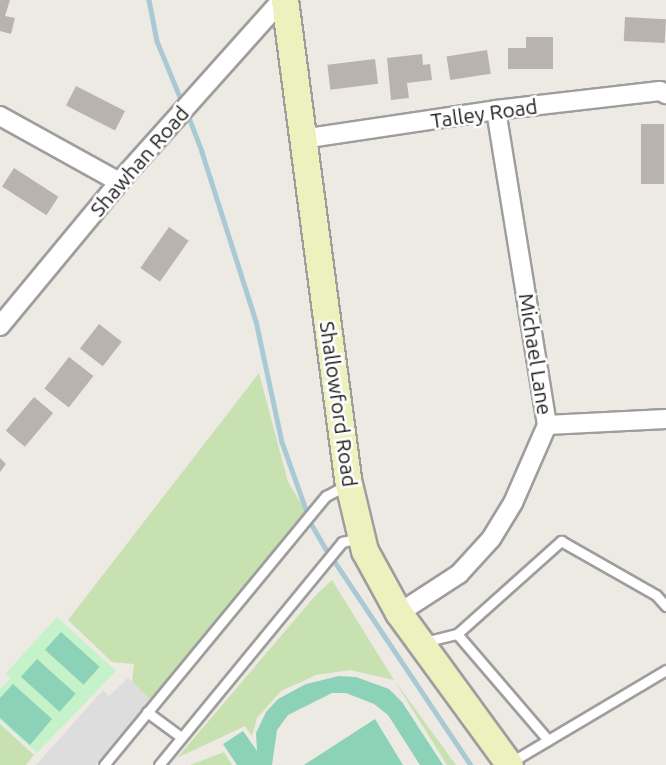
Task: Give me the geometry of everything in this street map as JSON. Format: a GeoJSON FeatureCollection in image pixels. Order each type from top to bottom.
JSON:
{"type":"FeatureCollection","features":[{"type":"Feature","properties":{"kind":"street","name":"Shallowford Road"},"geometry":{"type":"LineString","coordinates":[[283,0],[349,484],[365,551],[399,613],[509,764]]}},
{"type":"Feature","properties":{"kind":"street","name":"Shawhan Road"},"geometry":{"type":"LineString","coordinates":[[0,326],[119,182],[283,0]]}},
{"type":"Feature","properties":{"kind":"street","name":"Talley Road"},"geometry":{"type":"LineString","coordinates":[[302,139],[496,110],[660,91],[666,94]]}},
{"type":"Feature","properties":{"kind":"street","name":"Michael Lane"},"geometry":{"type":"LineString","coordinates":[[399,613],[459,574],[491,539],[513,503],[547,425],[496,110]]}},
{"type":"Feature","properties":{"kind":"street"},"geometry":{"type":"LineString","coordinates":[[0,116],[119,182]]}},
{"type":"Feature","properties":{"kind":"street"},"geometry":{"type":"LineString","coordinates":[[547,425],[666,419]]}},
{"type":"Feature","properties":{"kind":"lane"},"geometry":{"type":"LineString","coordinates":[[104,765],[326,496],[349,484]]}},
{"type":"Feature","properties":{"kind":"lane"},"geometry":{"type":"LineString","coordinates":[[159,765],[342,542],[362,538]]}},
{"type":"Feature","properties":{"kind":"lane"},"geometry":{"type":"LineString","coordinates":[[423,643],[457,634],[561,541],[656,595],[666,606]]}},
{"type":"Feature","properties":{"kind":"lane"},"geometry":{"type":"LineString","coordinates":[[457,634],[548,740]]}},
{"type":"Feature","properties":{"kind":"lane"},"geometry":{"type":"LineString","coordinates":[[509,764],[666,669]]}},
{"type":"Feature","properties":{"kind":"lane"},"geometry":{"type":"LineString","coordinates":[[147,712],[181,737]]}},
{"type":"Feature","properties":{"kind":"green space"},"geometry":{"type":"Polygon","coordinates":[[[259,373],[288,482],[308,515],[150,699],[132,682],[134,664],[112,662],[68,620],[259,373]]]}},
{"type":"Feature","properties":{"kind":"green space"},"geometry":{"type":"Polygon","coordinates":[[[332,580],[394,680],[350,670],[316,675],[281,691],[257,718],[252,736],[245,726],[177,758],[315,596],[332,580]]]}},
{"type":"Feature","properties":{"kind":"green space"},"geometry":{"type":"Polygon","coordinates":[[[57,617],[116,671],[37,753],[0,720],[0,689],[11,678],[6,673],[57,617]]]}},
{"type":"Feature","properties":{"kind":"green space"},"geometry":{"type":"Polygon","coordinates":[[[61,632],[100,667],[84,685],[45,650],[61,632]]]}},
{"type":"Feature","properties":{"kind":"green space"},"geometry":{"type":"Polygon","coordinates":[[[37,659],[76,694],[60,712],[21,677],[37,659]]]}},
{"type":"Feature","properties":{"kind":"green space"},"geometry":{"type":"Polygon","coordinates":[[[339,676],[356,677],[389,689],[402,702],[443,765],[420,765],[388,715],[374,704],[346,693],[332,693],[288,715],[277,730],[272,765],[237,765],[223,744],[243,731],[257,751],[256,733],[266,712],[278,699],[306,684],[339,676]]]}},
{"type":"Feature","properties":{"kind":"green space"},"geometry":{"type":"Polygon","coordinates":[[[394,680],[456,765],[447,765],[394,680]]]}},
{"type":"Feature","properties":{"kind":"green space"},"geometry":{"type":"Polygon","coordinates":[[[13,684],[52,719],[30,745],[0,718],[0,698],[13,684]]]}},
{"type":"Feature","properties":{"kind":"green space"},"geometry":{"type":"Polygon","coordinates":[[[375,719],[403,765],[304,765],[375,719]]]}},
{"type":"Feature","properties":{"kind":"green space"},"geometry":{"type":"Polygon","coordinates":[[[0,724],[34,755],[26,765],[0,765],[0,724]]]}},
{"type":"Feature","properties":{"kind":"green space"},"geometry":{"type":"Polygon","coordinates":[[[224,752],[232,765],[190,765],[224,752]]]}},
{"type":"Feature","properties":{"kind":"shaded area"},"geometry":{"type":"Polygon","coordinates":[[[128,678],[150,699],[96,765],[36,765],[103,690],[109,696],[128,678]]]}},
{"type":"Feature","properties":{"kind":"building"},"geometry":{"type":"Polygon","coordinates":[[[0,0],[10,0],[5,16],[15,18],[11,34],[0,31],[0,0]]]}},
{"type":"Feature","properties":{"kind":"building"},"geometry":{"type":"Polygon","coordinates":[[[625,17],[666,19],[665,43],[624,41],[625,17]]]}},
{"type":"Feature","properties":{"kind":"building"},"geometry":{"type":"Polygon","coordinates":[[[526,37],[553,37],[553,69],[508,69],[508,48],[526,48],[526,37]]]}},
{"type":"Feature","properties":{"kind":"building"},"geometry":{"type":"Polygon","coordinates":[[[487,50],[491,74],[450,80],[447,56],[487,50]]]}},
{"type":"Feature","properties":{"kind":"building"},"geometry":{"type":"Polygon","coordinates":[[[422,54],[423,65],[430,64],[432,80],[407,83],[409,98],[391,100],[387,58],[422,54]]]}},
{"type":"Feature","properties":{"kind":"building"},"geometry":{"type":"Polygon","coordinates":[[[375,59],[378,84],[330,90],[327,65],[375,59]]]}},
{"type":"Feature","properties":{"kind":"building"},"geometry":{"type":"Polygon","coordinates":[[[76,86],[125,111],[115,131],[66,106],[76,86]]]}},
{"type":"Feature","properties":{"kind":"building"},"geometry":{"type":"Polygon","coordinates":[[[641,124],[664,124],[664,184],[641,184],[641,124]]]}},
{"type":"Feature","properties":{"kind":"building"},"geometry":{"type":"Polygon","coordinates":[[[14,168],[58,197],[46,215],[2,186],[14,168]]]}},
{"type":"Feature","properties":{"kind":"building"},"geometry":{"type":"Polygon","coordinates":[[[169,227],[189,241],[160,282],[140,268],[169,227]]]}},
{"type":"Feature","properties":{"kind":"building"},"geometry":{"type":"Polygon","coordinates":[[[99,324],[122,342],[103,366],[80,348],[99,324]]]}},
{"type":"Feature","properties":{"kind":"building"},"geometry":{"type":"Polygon","coordinates":[[[69,357],[93,376],[69,408],[44,389],[69,357]]]}},
{"type":"Feature","properties":{"kind":"building"},"geometry":{"type":"Polygon","coordinates":[[[34,397],[53,413],[25,447],[6,431],[34,397]]]}},
{"type":"Feature","properties":{"kind":"building"},"geometry":{"type":"Polygon","coordinates":[[[0,458],[6,464],[0,472],[0,458]]]}},
{"type":"Feature","properties":{"kind":"waterway"},"geometry":{"type":"LineString","coordinates":[[149,0],[157,41],[180,97]]}},
{"type":"Feature","properties":{"kind":"waterway"},"geometry":{"type":"LineString","coordinates":[[190,120],[256,321],[282,442],[308,515]]}},
{"type":"Feature","properties":{"kind":"waterway"},"geometry":{"type":"LineString","coordinates":[[312,525],[326,549]]}},
{"type":"Feature","properties":{"kind":"waterway"},"geometry":{"type":"LineString","coordinates":[[335,562],[471,765]]}}]}
